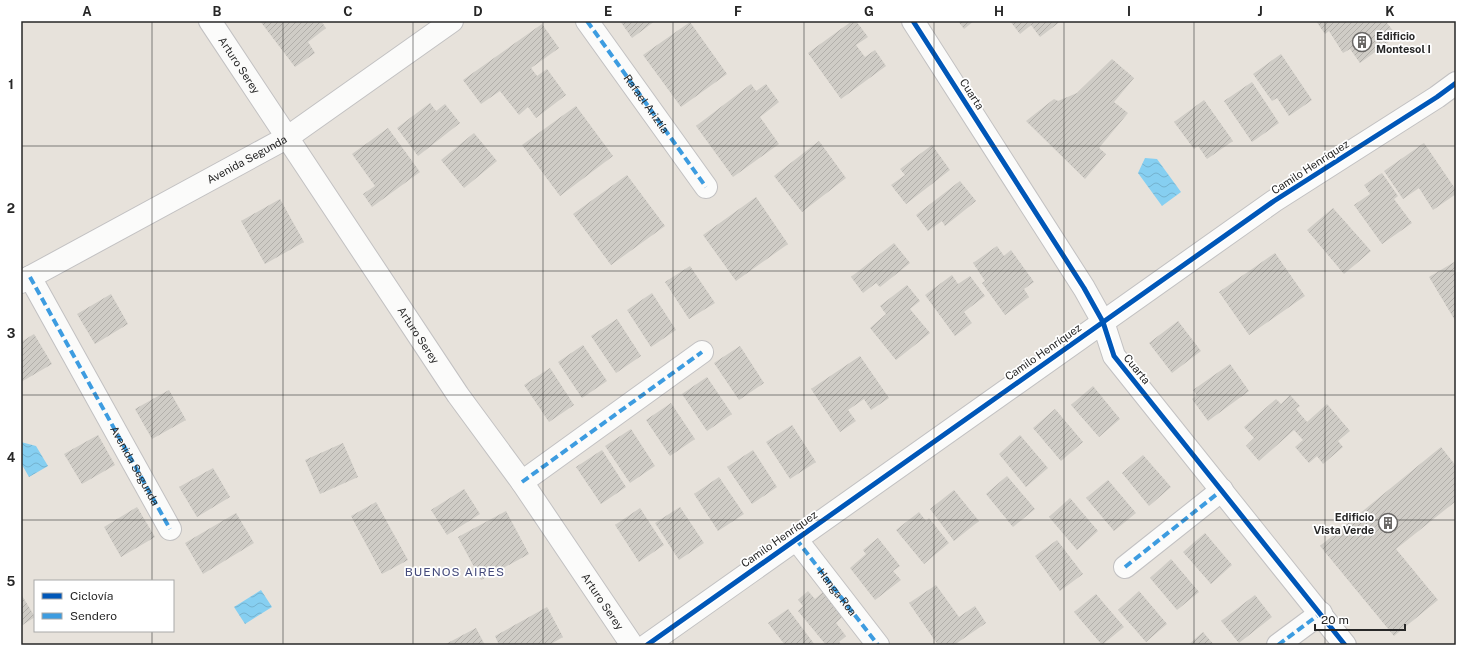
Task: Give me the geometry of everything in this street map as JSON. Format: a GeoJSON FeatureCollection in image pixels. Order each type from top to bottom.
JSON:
{"type":"FeatureCollection","features":[{"type":"Feature","properties":{"kind":"street","name":"Arturo Serey"},"geometry":{"type":"LineString","coordinates":[[210,21],[458,395],[522,482],[632,645]]}},
{"type":"Feature","properties":{"kind":"street","name":"Avenida Segunda"},"geometry":{"type":"LineString","coordinates":[[170,530],[25,280],[288,137],[452,21]]}},
{"type":"Feature","properties":{"kind":"street","name":"Rafael Ariztía"},"geometry":{"type":"LineString","coordinates":[[587,21],[706,187]]}},
{"type":"Feature","properties":{"kind":"street","name":"Cuarta"},"geometry":{"type":"LineString","coordinates":[[913,21],[1084,288],[1103,322],[1114,356],[1345,645]]}},
{"type":"Feature","properties":{"kind":"street","name":"Camilo Henríquez"},"geometry":{"type":"LineString","coordinates":[[647,645],[1274,201],[1437,97],[1456,83]]}},
{"type":"Feature","properties":{"kind":"street"},"geometry":{"type":"LineString","coordinates":[[522,482],[702,352]]}},
{"type":"Feature","properties":{"kind":"street"},"geometry":{"type":"LineString","coordinates":[[1125,567],[1222,490]]}},
{"type":"Feature","properties":{"kind":"street","name":"Hanga Roa"},"geometry":{"type":"LineString","coordinates":[[796,539],[878,645]]}},
{"type":"Feature","properties":{"kind":"street"},"geometry":{"type":"LineString","coordinates":[[1278,645],[1321,614]]}},
{"type":"Feature","properties":{"kind":"water"},"geometry":{"type":"Polygon","coordinates":[[[1145,158],[1157,159],[1181,192],[1162,206],[1138,173],[1145,158]]]}},
{"type":"Feature","properties":{"kind":"water"},"geometry":{"type":"Polygon","coordinates":[[[21,442],[36,446],[48,466],[29,477],[21,463],[21,442]]]}},
{"type":"Feature","properties":{"kind":"water"},"geometry":{"type":"Polygon","coordinates":[[[261,590],[272,607],[245,624],[234,607],[261,590]]]}},
{"type":"Feature","properties":{"kind":"building"},"geometry":{"type":"Polygon","coordinates":[[[260,21],[321,21],[326,28],[308,42],[315,53],[295,67],[260,21]]]}},
{"type":"Feature","properties":{"kind":"building"},"geometry":{"type":"Polygon","coordinates":[[[620,21],[655,21],[632,38],[620,21]]]}},
{"type":"Feature","properties":{"kind":"building"},"geometry":{"type":"Polygon","coordinates":[[[852,21],[856,21],[868,37],[856,45],[865,57],[875,50],[886,66],[841,99],[808,53],[852,21]]]}},
{"type":"Feature","properties":{"kind":"building"},"geometry":{"type":"Polygon","coordinates":[[[958,21],[974,21],[964,29],[958,21]]]}},
{"type":"Feature","properties":{"kind":"building"},"geometry":{"type":"Polygon","coordinates":[[[1010,21],[1061,21],[1040,37],[1031,25],[1020,34],[1010,21]]]}},
{"type":"Feature","properties":{"kind":"building","name":"Edificio Montesol I"},"geometry":{"type":"Polygon","coordinates":[[[1316,21],[1390,21],[1387,23],[1397,36],[1360,63],[1350,49],[1343,53],[1329,31],[1325,34],[1316,21]]]}},
{"type":"Feature","properties":{"kind":"building"},"geometry":{"type":"Polygon","coordinates":[[[690,22],[727,74],[681,107],[643,55],[690,22]]]}},
{"type":"Feature","properties":{"kind":"building"},"geometry":{"type":"Polygon","coordinates":[[[542,24],[559,48],[531,68],[537,76],[547,69],[566,95],[536,118],[528,107],[519,115],[500,91],[481,104],[463,80],[542,24]]]}},
{"type":"Feature","properties":{"kind":"building"},"geometry":{"type":"Polygon","coordinates":[[[1281,54],[1312,100],[1289,116],[1277,98],[1272,101],[1253,74],[1281,54]]]}},
{"type":"Feature","properties":{"kind":"building"},"geometry":{"type":"Polygon","coordinates":[[[1112,59],[1134,78],[1114,102],[1128,113],[1099,148],[1106,154],[1085,179],[1026,121],[1054,99],[1058,101],[1077,93],[1112,59]]]}},
{"type":"Feature","properties":{"kind":"building"},"geometry":{"type":"Polygon","coordinates":[[[1252,82],[1279,123],[1252,142],[1224,101],[1252,82]]]}},
{"type":"Feature","properties":{"kind":"building"},"geometry":{"type":"Polygon","coordinates":[[[751,84],[756,91],[766,84],[779,102],[760,117],[779,144],[733,177],[696,126],[751,84]]]}},
{"type":"Feature","properties":{"kind":"building"},"geometry":{"type":"Polygon","coordinates":[[[1204,100],[1233,141],[1207,159],[1198,146],[1194,149],[1174,122],[1204,100]]]}},
{"type":"Feature","properties":{"kind":"building"},"geometry":{"type":"Polygon","coordinates":[[[430,103],[436,111],[445,104],[460,123],[418,156],[397,128],[430,103]]]}},
{"type":"Feature","properties":{"kind":"building"},"geometry":{"type":"Polygon","coordinates":[[[576,106],[613,156],[560,196],[522,145],[576,106]]]}},
{"type":"Feature","properties":{"kind":"building"},"geometry":{"type":"Polygon","coordinates":[[[388,128],[420,172],[372,207],[363,194],[375,186],[352,154],[388,128]]]}},
{"type":"Feature","properties":{"kind":"building"},"geometry":{"type":"Polygon","coordinates":[[[474,133],[497,161],[464,188],[441,160],[474,133]]]}},
{"type":"Feature","properties":{"kind":"building"},"geometry":{"type":"Polygon","coordinates":[[[819,141],[846,178],[802,212],[774,176],[819,141]]]}},
{"type":"Feature","properties":{"kind":"building"},"geometry":{"type":"Polygon","coordinates":[[[1424,143],[1456,190],[1456,194],[1433,210],[1419,188],[1403,199],[1384,171],[1424,143]]]}},
{"type":"Feature","properties":{"kind":"building"},"geometry":{"type":"Polygon","coordinates":[[[932,145],[950,170],[906,204],[891,185],[905,175],[900,169],[932,145]]]}},
{"type":"Feature","properties":{"kind":"building"},"geometry":{"type":"Polygon","coordinates":[[[1382,173],[1398,196],[1394,199],[1412,223],[1382,244],[1354,205],[1370,194],[1364,185],[1382,173]]]}},
{"type":"Feature","properties":{"kind":"building"},"geometry":{"type":"Polygon","coordinates":[[[627,175],[665,226],[611,265],[573,214],[627,175]]]}},
{"type":"Feature","properties":{"kind":"building"},"geometry":{"type":"Polygon","coordinates":[[[960,181],[976,201],[945,226],[942,221],[928,231],[916,215],[960,181]]]}},
{"type":"Feature","properties":{"kind":"building"},"geometry":{"type":"Polygon","coordinates":[[[756,197],[788,244],[736,281],[703,235],[756,197]]]}},
{"type":"Feature","properties":{"kind":"building"},"geometry":{"type":"Polygon","coordinates":[[[280,199],[304,242],[265,264],[241,221],[280,199]]]}},
{"type":"Feature","properties":{"kind":"building"},"geometry":{"type":"Polygon","coordinates":[[[1333,208],[1371,251],[1344,274],[1307,230],[1333,208]]]}},
{"type":"Feature","properties":{"kind":"building"},"geometry":{"type":"Polygon","coordinates":[[[894,243],[910,263],[880,287],[876,283],[863,293],[851,277],[894,243]]]}},
{"type":"Feature","properties":{"kind":"building"},"geometry":{"type":"Polygon","coordinates":[[[997,246],[1004,256],[1011,250],[1034,282],[1024,289],[1029,297],[1005,315],[982,283],[985,281],[973,263],[997,246]]]}},
{"type":"Feature","properties":{"kind":"building"},"geometry":{"type":"Polygon","coordinates":[[[1275,253],[1305,296],[1249,335],[1219,292],[1275,253]]]}},
{"type":"Feature","properties":{"kind":"building"},"geometry":{"type":"Polygon","coordinates":[[[1456,261],[1456,322],[1429,277],[1456,261]]]}},
{"type":"Feature","properties":{"kind":"building"},"geometry":{"type":"Polygon","coordinates":[[[690,266],[715,303],[689,319],[665,282],[690,266]]]}},
{"type":"Feature","properties":{"kind":"building"},"geometry":{"type":"Polygon","coordinates":[[[952,275],[958,284],[970,276],[985,296],[964,312],[972,323],[955,336],[925,295],[952,275]]]}},
{"type":"Feature","properties":{"kind":"building"},"geometry":{"type":"Polygon","coordinates":[[[907,285],[920,301],[910,309],[930,333],[896,360],[870,328],[886,314],[880,306],[907,285]]]}},
{"type":"Feature","properties":{"kind":"building"},"geometry":{"type":"Polygon","coordinates":[[[652,293],[676,330],[651,347],[627,310],[652,293]]]}},
{"type":"Feature","properties":{"kind":"building"},"geometry":{"type":"Polygon","coordinates":[[[111,294],[128,324],[95,344],[77,314],[111,294]]]}},
{"type":"Feature","properties":{"kind":"building"},"geometry":{"type":"Polygon","coordinates":[[[617,319],[641,356],[616,373],[591,336],[617,319]]]}},
{"type":"Feature","properties":{"kind":"building"},"geometry":{"type":"Polygon","coordinates":[[[1178,321],[1201,351],[1172,373],[1149,343],[1178,321]]]}},
{"type":"Feature","properties":{"kind":"building"},"geometry":{"type":"Polygon","coordinates":[[[34,334],[52,364],[21,382],[21,342],[34,334]]]}},
{"type":"Feature","properties":{"kind":"building"},"geometry":{"type":"Polygon","coordinates":[[[583,345],[607,381],[582,398],[558,362],[583,345]]]}},
{"type":"Feature","properties":{"kind":"building"},"geometry":{"type":"Polygon","coordinates":[[[740,346],[764,383],[739,400],[714,363],[740,346]]]}},
{"type":"Feature","properties":{"kind":"building"},"geometry":{"type":"Polygon","coordinates":[[[860,356],[889,398],[871,410],[864,399],[848,410],[856,421],[840,432],[811,389],[860,356]]]}},
{"type":"Feature","properties":{"kind":"building"},"geometry":{"type":"Polygon","coordinates":[[[1230,364],[1249,391],[1208,421],[1192,399],[1197,395],[1193,390],[1230,364]]]}},
{"type":"Feature","properties":{"kind":"building"},"geometry":{"type":"Polygon","coordinates":[[[550,368],[574,405],[549,422],[524,385],[550,368]]]}},
{"type":"Feature","properties":{"kind":"building"},"geometry":{"type":"Polygon","coordinates":[[[707,377],[732,414],[707,431],[682,394],[707,377]]]}},
{"type":"Feature","properties":{"kind":"building"},"geometry":{"type":"Polygon","coordinates":[[[1093,386],[1120,419],[1099,437],[1071,405],[1093,386]]]}},
{"type":"Feature","properties":{"kind":"building"},"geometry":{"type":"Polygon","coordinates":[[[169,390],[186,420],[152,439],[135,409],[169,390]]]}},
{"type":"Feature","properties":{"kind":"building"},"geometry":{"type":"Polygon","coordinates":[[[1290,395],[1300,406],[1296,409],[1307,422],[1327,404],[1350,431],[1338,441],[1343,447],[1323,464],[1317,456],[1309,463],[1295,447],[1303,440],[1294,430],[1259,461],[1246,446],[1254,438],[1244,427],[1276,399],[1281,404],[1290,395]]]}},
{"type":"Feature","properties":{"kind":"building"},"geometry":{"type":"Polygon","coordinates":[[[671,403],[695,439],[670,456],[646,420],[671,403]]]}},
{"type":"Feature","properties":{"kind":"building"},"geometry":{"type":"Polygon","coordinates":[[[1055,409],[1083,442],[1061,461],[1033,428],[1055,409]]]}},
{"type":"Feature","properties":{"kind":"building"},"geometry":{"type":"Polygon","coordinates":[[[792,425],[816,462],[790,479],[766,442],[792,425]]]}},
{"type":"Feature","properties":{"kind":"building"},"geometry":{"type":"Polygon","coordinates":[[[631,429],[655,466],[630,483],[605,446],[631,429]]]}},
{"type":"Feature","properties":{"kind":"building"},"geometry":{"type":"Polygon","coordinates":[[[98,435],[115,465],[82,484],[64,454],[98,435]]]}},
{"type":"Feature","properties":{"kind":"building"},"geometry":{"type":"Polygon","coordinates":[[[1020,435],[1048,468],[1026,487],[999,454],[1020,435]]]}},
{"type":"Feature","properties":{"kind":"building"},"geometry":{"type":"Polygon","coordinates":[[[343,443],[358,477],[320,494],[305,460],[343,443]]]}},
{"type":"Feature","properties":{"kind":"building","name":"Edificio Vista Verde"},"geometry":{"type":"Polygon","coordinates":[[[1441,447],[1456,466],[1456,501],[1396,549],[1438,600],[1394,636],[1320,546],[1441,447]]]}},
{"type":"Feature","properties":{"kind":"building"},"geometry":{"type":"Polygon","coordinates":[[[602,450],[626,487],[601,504],[576,467],[602,450]]]}},
{"type":"Feature","properties":{"kind":"building"},"geometry":{"type":"Polygon","coordinates":[[[753,450],[777,487],[752,504],[727,467],[753,450]]]}},
{"type":"Feature","properties":{"kind":"building"},"geometry":{"type":"Polygon","coordinates":[[[1143,455],[1171,487],[1149,506],[1122,473],[1143,455]]]}},
{"type":"Feature","properties":{"kind":"building"},"geometry":{"type":"Polygon","coordinates":[[[213,468],[230,497],[197,517],[179,487],[213,468]]]}},
{"type":"Feature","properties":{"kind":"building"},"geometry":{"type":"Polygon","coordinates":[[[1007,476],[1035,509],[1013,527],[986,494],[1007,476]]]}},
{"type":"Feature","properties":{"kind":"building"},"geometry":{"type":"Polygon","coordinates":[[[719,477],[744,514],[718,531],[694,494],[719,477]]]}},
{"type":"Feature","properties":{"kind":"building"},"geometry":{"type":"Polygon","coordinates":[[[1108,480],[1136,513],[1114,531],[1086,498],[1108,480]]]}},
{"type":"Feature","properties":{"kind":"building"},"geometry":{"type":"Polygon","coordinates":[[[464,489],[480,514],[447,535],[431,510],[464,489]]]}},
{"type":"Feature","properties":{"kind":"building"},"geometry":{"type":"Polygon","coordinates":[[[954,490],[979,521],[954,541],[930,509],[954,490]]]}},
{"type":"Feature","properties":{"kind":"building"},"geometry":{"type":"Polygon","coordinates":[[[1070,498],[1098,531],[1077,550],[1049,517],[1070,498]]]}},
{"type":"Feature","properties":{"kind":"building"},"geometry":{"type":"Polygon","coordinates":[[[376,502],[408,560],[382,574],[351,516],[376,502]]]}},
{"type":"Feature","properties":{"kind":"building"},"geometry":{"type":"Polygon","coordinates":[[[137,507],[155,537],[121,557],[104,527],[137,507]]]}},
{"type":"Feature","properties":{"kind":"building"},"geometry":{"type":"Polygon","coordinates":[[[680,507],[704,543],[679,560],[655,523],[680,507]]]}},
{"type":"Feature","properties":{"kind":"building"},"geometry":{"type":"Polygon","coordinates":[[[640,508],[664,545],[639,562],[615,525],[640,508]]]}},
{"type":"Feature","properties":{"kind":"building"},"geometry":{"type":"Polygon","coordinates":[[[506,511],[529,554],[481,580],[458,537],[506,511]]]}},
{"type":"Feature","properties":{"kind":"building"},"geometry":{"type":"Polygon","coordinates":[[[919,512],[926,521],[929,518],[949,543],[924,564],[896,530],[919,512]]]}},
{"type":"Feature","properties":{"kind":"building"},"geometry":{"type":"Polygon","coordinates":[[[236,513],[254,543],[203,574],[185,543],[236,513]]]}},
{"type":"Feature","properties":{"kind":"building"},"geometry":{"type":"Polygon","coordinates":[[[1205,533],[1232,565],[1211,584],[1183,552],[1205,533]]]}},
{"type":"Feature","properties":{"kind":"building"},"geometry":{"type":"Polygon","coordinates":[[[878,538],[900,566],[893,571],[901,580],[875,600],[850,568],[866,554],[863,550],[878,538]]]}},
{"type":"Feature","properties":{"kind":"building"},"geometry":{"type":"Polygon","coordinates":[[[1057,540],[1083,574],[1060,591],[1035,556],[1057,540]]]}},
{"type":"Feature","properties":{"kind":"building"},"geometry":{"type":"Polygon","coordinates":[[[1171,559],[1199,592],[1177,610],[1150,578],[1171,559]]]}},
{"type":"Feature","properties":{"kind":"building"},"geometry":{"type":"Polygon","coordinates":[[[936,585],[959,617],[975,606],[986,623],[954,645],[938,645],[909,603],[936,585]]]}},
{"type":"Feature","properties":{"kind":"building"},"geometry":{"type":"Polygon","coordinates":[[[808,591],[815,599],[823,592],[843,616],[836,623],[846,636],[839,642],[842,645],[826,645],[798,611],[803,606],[798,600],[808,591]]]}},
{"type":"Feature","properties":{"kind":"building"},"geometry":{"type":"Polygon","coordinates":[[[1139,591],[1167,624],[1146,642],[1118,610],[1139,591]]]}},
{"type":"Feature","properties":{"kind":"building"},"geometry":{"type":"Polygon","coordinates":[[[21,594],[34,618],[21,626],[21,594]]]}},
{"type":"Feature","properties":{"kind":"building"},"geometry":{"type":"Polygon","coordinates":[[[1096,594],[1124,627],[1102,645],[1074,612],[1096,594]]]}},
{"type":"Feature","properties":{"kind":"building"},"geometry":{"type":"Polygon","coordinates":[[[1255,595],[1272,617],[1239,643],[1221,621],[1255,595]]]}},
{"type":"Feature","properties":{"kind":"building"},"geometry":{"type":"Polygon","coordinates":[[[547,607],[563,637],[549,645],[499,645],[495,636],[547,607]]]}},
{"type":"Feature","properties":{"kind":"building"},"geometry":{"type":"Polygon","coordinates":[[[788,609],[815,645],[785,645],[768,623],[788,609]]]}},
{"type":"Feature","properties":{"kind":"building"},"geometry":{"type":"Polygon","coordinates":[[[476,628],[485,645],[444,645],[476,628]]]}},
{"type":"Feature","properties":{"kind":"building"},"geometry":{"type":"Polygon","coordinates":[[[1203,632],[1214,645],[1188,645],[1203,632]]]}},
{"type":"Feature","properties":{"kind":"marked path"},"geometry":{"type":"LineString","coordinates":[[587,21],[706,187]]}},
{"type":"Feature","properties":{"kind":"marked path"},"geometry":{"type":"LineString","coordinates":[[30,277],[170,529]]}},
{"type":"Feature","properties":{"kind":"marked path"},"geometry":{"type":"LineString","coordinates":[[522,482],[702,352]]}},
{"type":"Feature","properties":{"kind":"marked path"},"geometry":{"type":"LineString","coordinates":[[1125,567],[1222,490]]}},
{"type":"Feature","properties":{"kind":"marked path"},"geometry":{"type":"LineString","coordinates":[[796,539],[878,645]]}},
{"type":"Feature","properties":{"kind":"marked path"},"geometry":{"type":"LineString","coordinates":[[1278,645],[1321,613]]}},
{"type":"Feature","properties":{"kind":"cycle path"},"geometry":{"type":"LineString","coordinates":[[913,21],[1084,288],[1103,322],[1114,356],[1345,645]]}},
{"type":"Feature","properties":{"kind":"cycle path"},"geometry":{"type":"LineString","coordinates":[[647,645],[1274,201],[1437,97],[1456,83]]}},
{"type":"Feature","properties":{"kind":"place","name":"Edificio Montesol I"},"geometry":{"type":"Point","coordinates":[1362,42]}},
{"type":"Feature","properties":{"kind":"place","name":"Edificio Vista Verde"},"geometry":{"type":"Point","coordinates":[1388,523]}},
{"type":"Feature","properties":{"kind":"district","name":"BUENOS AIRES"},"geometry":{"type":"Point","coordinates":[455,572]}}]}
